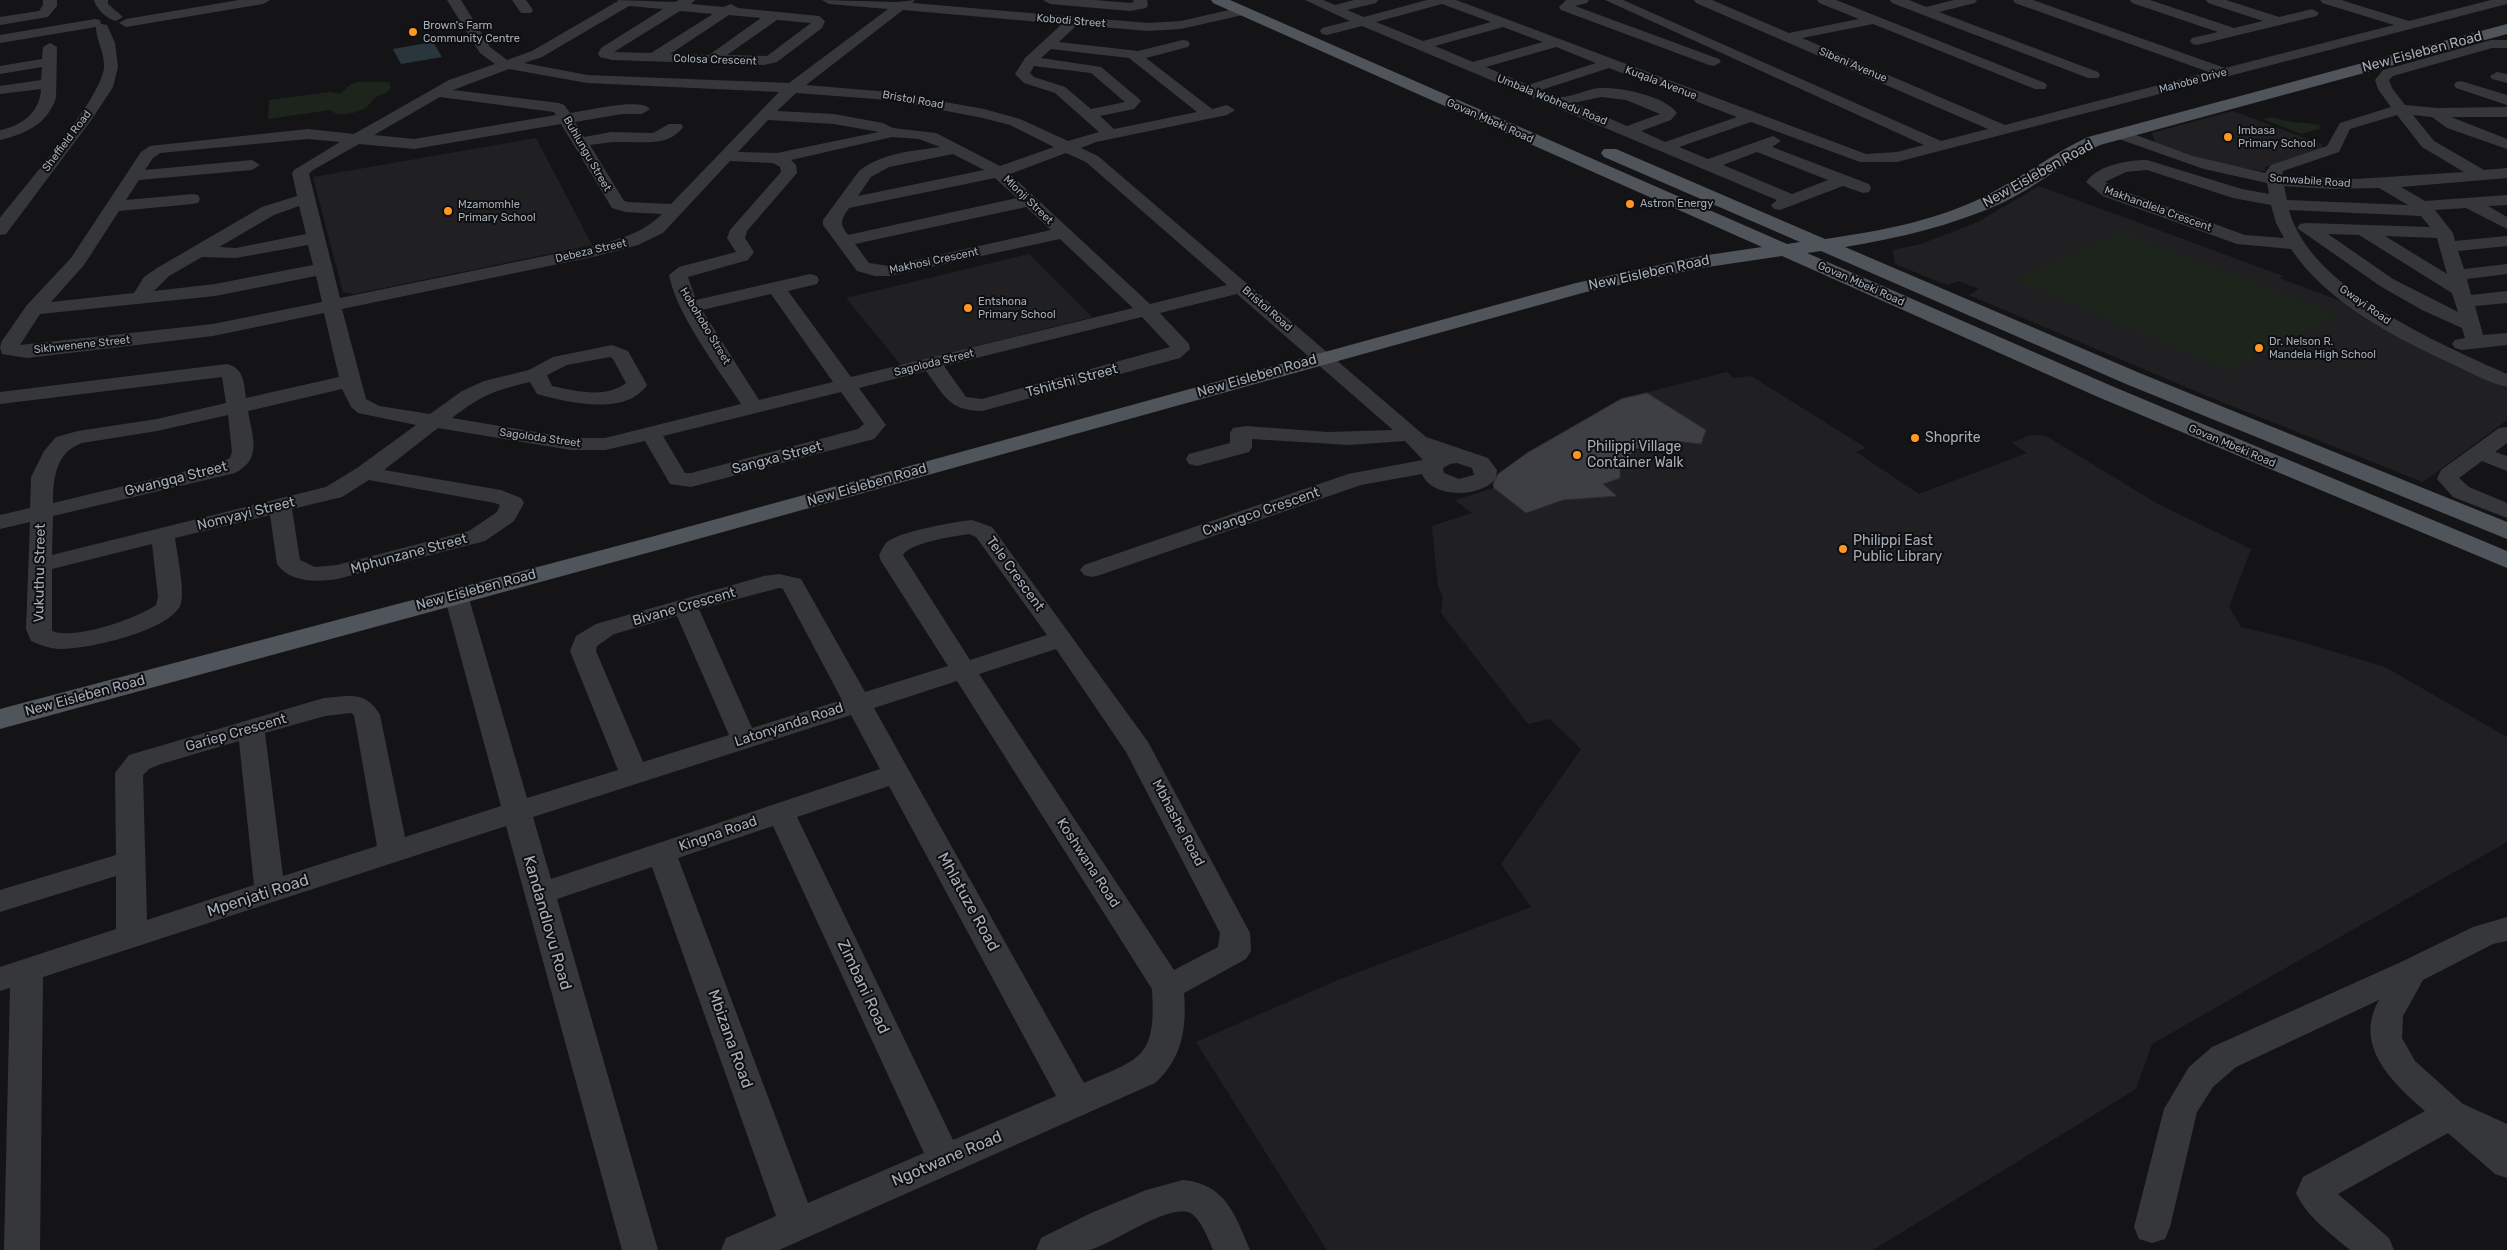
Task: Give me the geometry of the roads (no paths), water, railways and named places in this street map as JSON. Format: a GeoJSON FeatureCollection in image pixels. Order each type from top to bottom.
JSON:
{"type":"FeatureCollection","features":[{"type":"Feature","properties":{"kind":"main road","name":"Govan Mbeki Road"},"geometry":{"type":"LineString","coordinates":[[1218,0],[1279,10]]}},
{"type":"Feature","properties":{"kind":"main road","name":"Govan Mbeki Road"},"geometry":{"type":"LineString","coordinates":[[1248,6],[1738,230],[2106,392],[2507,560]]}},
{"type":"Feature","properties":{"kind":"main road"},"geometry":{"type":"LineString","coordinates":[[1311,24],[1345,39]]}},
{"type":"Feature","properties":{"kind":"main road","name":"New Eisleben Road"},"geometry":{"type":"LineString","coordinates":[[0,718],[660,542],[1584,287],[1700,262],[1822,245],[1924,225],[1973,209],[1997,198],[2083,146],[2119,134],[2507,28]]}},
{"type":"Feature","properties":{"kind":"main road","name":"Govan Mbeki Road"},"geometry":{"type":"LineString","coordinates":[[1591,144],[1880,271],[2151,386],[2507,531]]}},
{"type":"Feature","properties":{"kind":"main road"},"geometry":{"type":"LineString","coordinates":[[1700,262],[1744,248],[1746,246],[1745,238],[1738,230]]}},
{"type":"Feature","properties":{"kind":"main road"},"geometry":{"type":"LineString","coordinates":[[1875,236],[1859,243],[1855,250],[1862,259],[1880,271]]}},
{"type":"Feature","properties":{"kind":"street"},"geometry":{"type":"LineString","coordinates":[[0,22],[43,14],[50,6],[50,0]]}},
{"type":"Feature","properties":{"kind":"street","name":"Bristol Road"},"geometry":{"type":"LineString","coordinates":[[454,0],[484,50],[509,64],[558,76],[792,88],[889,96],[984,114],[1015,122],[1068,146],[1092,159],[1414,438]]}},
{"type":"Feature","properties":{"kind":"street","name":"Kobodi Street"},"geometry":{"type":"LineString","coordinates":[[829,0],[904,3],[990,14],[1161,27],[1181,25],[1248,6]]}},
{"type":"Feature","properties":{"kind":"street"},"geometry":{"type":"LineString","coordinates":[[990,14],[1007,0]]}},
{"type":"Feature","properties":{"kind":"street"},"geometry":{"type":"LineString","coordinates":[[1050,0],[1130,7],[1141,5],[1140,0]]}},
{"type":"Feature","properties":{"kind":"street","name":"Umbala Wobhedu Road"},"geometry":{"type":"LineString","coordinates":[[1312,0],[1708,165],[1786,202],[1843,180]]}},
{"type":"Feature","properties":{"kind":"street"},"geometry":{"type":"LineString","coordinates":[[1333,9],[1370,0]]}},
{"type":"Feature","properties":{"kind":"street"},"geometry":{"type":"LineString","coordinates":[[1327,31],[1443,0]]}},
{"type":"Feature","properties":{"kind":"street","name":"Kuqala Avenue"},"geometry":{"type":"LineString","coordinates":[[1443,0],[1848,154],[1878,159]]}},
{"type":"Feature","properties":{"kind":"street"},"geometry":{"type":"LineString","coordinates":[[1582,0],[1570,3],[1566,7],[1734,68],[1750,72],[1772,72]]}},
{"type":"Feature","properties":{"kind":"street"},"geometry":{"type":"LineString","coordinates":[[1612,0],[1939,146]]}},
{"type":"Feature","properties":{"kind":"street","name":"Sibeni Avenue"},"geometry":{"type":"LineString","coordinates":[[1701,0],[2004,130]]}},
{"type":"Feature","properties":{"kind":"street"},"geometry":{"type":"LineString","coordinates":[[1824,0],[2040,86]]}},
{"type":"Feature","properties":{"kind":"street"},"geometry":{"type":"LineString","coordinates":[[1897,0],[2092,75]]}},
{"type":"Feature","properties":{"kind":"street"},"geometry":{"type":"LineString","coordinates":[[1925,11],[1970,0]]}},
{"type":"Feature","properties":{"kind":"street"},"geometry":{"type":"LineString","coordinates":[[2020,0],[2224,72]]}},
{"type":"Feature","properties":{"kind":"street"},"geometry":{"type":"LineString","coordinates":[[2137,0],[2233,32]]}},
{"type":"Feature","properties":{"kind":"street"},"geometry":{"type":"LineString","coordinates":[[2213,0],[2278,21]]}},
{"type":"Feature","properties":{"kind":"street"},"geometry":{"type":"LineString","coordinates":[[2327,0],[2408,25]]}},
{"type":"Feature","properties":{"kind":"street","name":"Mahobe Drive"},"geometry":{"type":"LineString","coordinates":[[1878,159],[2004,130],[2507,0]]}},
{"type":"Feature","properties":{"kind":"street"},"geometry":{"type":"LineString","coordinates":[[0,39],[60,30],[100,28],[121,21],[258,1]]}},
{"type":"Feature","properties":{"kind":"street"},"geometry":{"type":"LineString","coordinates":[[625,1],[683,3]]}},
{"type":"Feature","properties":{"kind":"street","name":"Sagoloda Street"},"geometry":{"type":"LineString","coordinates":[[625,1],[546,50],[464,78],[302,170],[300,176],[305,199],[350,381],[356,402],[364,408],[433,421],[588,445],[619,441],[1242,287]]}},
{"type":"Feature","properties":{"kind":"street","name":"Sheffield Road"},"geometry":{"type":"LineString","coordinates":[[0,230],[87,116],[106,87],[111,67],[100,28],[99,13],[102,2],[121,21]]}},
{"type":"Feature","properties":{"kind":"street","name":"Colosa Crescent"},"geometry":{"type":"LineString","coordinates":[[683,3],[814,19],[818,22],[800,39],[764,61],[653,58],[606,54],[606,51],[683,3]]}},
{"type":"Feature","properties":{"kind":"street","name":"Debeza Street"},"geometry":{"type":"LineString","coordinates":[[332,306],[619,246],[644,236],[656,229],[676,209],[724,156],[792,88],[904,3]]}},
{"type":"Feature","properties":{"kind":"street"},"geometry":{"type":"LineString","coordinates":[[653,58],[732,8]]}},
{"type":"Feature","properties":{"kind":"street"},"geometry":{"type":"LineString","coordinates":[[1414,8],[1433,15]]}},
{"type":"Feature","properties":{"kind":"street"},"geometry":{"type":"LineString","coordinates":[[2197,41],[2312,13]]}},
{"type":"Feature","properties":{"kind":"street"},"geometry":{"type":"LineString","coordinates":[[711,60],[775,15]]}},
{"type":"Feature","properties":{"kind":"street"},"geometry":{"type":"LineString","coordinates":[[1389,15],[1407,22]]}},
{"type":"Feature","properties":{"kind":"street"},"geometry":{"type":"LineString","coordinates":[[1788,37],[1874,20]]}},
{"type":"Feature","properties":{"kind":"street"},"geometry":{"type":"LineString","coordinates":[[100,28],[121,21]]}},
{"type":"Feature","properties":{"kind":"street"},"geometry":{"type":"LineString","coordinates":[[1073,21],[1030,61],[1023,70],[1023,76],[1060,90],[1111,134]]}},
{"type":"Feature","properties":{"kind":"street"},"geometry":{"type":"LineString","coordinates":[[1421,46],[1504,23]]}},
{"type":"Feature","properties":{"kind":"street"},"geometry":{"type":"LineString","coordinates":[[1696,38],[1759,25]]}},
{"type":"Feature","properties":{"kind":"street"},"geometry":{"type":"LineString","coordinates":[[2250,28],[2314,50]]}},
{"type":"Feature","properties":{"kind":"street"},"geometry":{"type":"LineString","coordinates":[[1939,46],[1988,35]]}},
{"type":"Feature","properties":{"kind":"street"},"geometry":{"type":"LineString","coordinates":[[800,39],[817,40]]}},
{"type":"Feature","properties":{"kind":"street"},"geometry":{"type":"LineString","coordinates":[[834,42],[851,44]]}},
{"type":"Feature","properties":{"kind":"street"},"geometry":{"type":"LineString","coordinates":[[1471,67],[1556,43]]}},
{"type":"Feature","properties":{"kind":"street"},"geometry":{"type":"LineString","coordinates":[[1048,44],[1110,47],[1136,56],[1209,114]]}},
{"type":"Feature","properties":{"kind":"street"},"geometry":{"type":"LineString","coordinates":[[1136,56],[1183,44]]}},
{"type":"Feature","properties":{"kind":"street"},"geometry":{"type":"LineString","coordinates":[[2507,44],[2491,44],[2388,73],[2382,80],[2382,84],[2428,144],[2507,189]]}},
{"type":"Feature","properties":{"kind":"street"},"geometry":{"type":"LineString","coordinates":[[0,70],[50,55],[47,102],[26,127],[0,135]]}},
{"type":"Feature","properties":{"kind":"street"},"geometry":{"type":"LineString","coordinates":[[653,82],[678,59]]}},
{"type":"Feature","properties":{"kind":"street"},"geometry":{"type":"LineString","coordinates":[[1030,61],[1090,68],[1100,73],[1133,101],[1129,106],[1088,114]]}},
{"type":"Feature","properties":{"kind":"street"},"geometry":{"type":"LineString","coordinates":[[1526,90],[1610,63]]}},
{"type":"Feature","properties":{"kind":"street"},"geometry":{"type":"LineString","coordinates":[[1170,83],[1186,80]]}},
{"type":"Feature","properties":{"kind":"street"},"geometry":{"type":"LineString","coordinates":[[0,90],[49,83]]}},
{"type":"Feature","properties":{"kind":"street"},"geometry":{"type":"LineString","coordinates":[[2461,85],[2507,100]]}},
{"type":"Feature","properties":{"kind":"street"},"geometry":{"type":"LineString","coordinates":[[1642,100],[1677,89]]}},
{"type":"Feature","properties":{"kind":"street"},"geometry":{"type":"LineString","coordinates":[[1558,103],[1604,91],[1613,91],[1662,108],[1669,114],[1627,131]]}},
{"type":"Feature","properties":{"kind":"street","name":"Buhlungu Street"},"geometry":{"type":"LineString","coordinates":[[437,92],[554,106],[562,110],[579,142],[618,204],[631,207],[676,209]]}},
{"type":"Feature","properties":{"kind":"street"},"geometry":{"type":"LineString","coordinates":[[1190,98],[1208,95]]}},
{"type":"Feature","properties":{"kind":"street"},"geometry":{"type":"LineString","coordinates":[[2438,105],[2448,123],[2507,144]]}},
{"type":"Feature","properties":{"kind":"street"},"geometry":{"type":"LineString","coordinates":[[2274,179],[2273,174],[2277,168],[2333,149],[2337,145],[2340,131],[2345,126],[2400,109],[2438,105],[2483,113],[2507,121]]}},
{"type":"Feature","properties":{"kind":"street","name":"Sikhwenene Street"},"geometry":{"type":"LineString","coordinates":[[332,306],[213,330],[13,352],[8,346],[34,309],[78,261],[147,154],[156,149],[170,146],[308,134],[414,144],[622,109],[642,109]]}},
{"type":"Feature","properties":{"kind":"street"},"geometry":{"type":"LineString","coordinates":[[844,204],[999,172],[1068,146],[1111,134],[1227,110]]}},
{"type":"Feature","properties":{"kind":"street"},"geometry":{"type":"LineString","coordinates":[[2483,113],[2507,112]]}},
{"type":"Feature","properties":{"kind":"street","name":"Mlonji Street"},"geometry":{"type":"LineString","coordinates":[[764,115],[834,119],[883,128],[888,132]]}},
{"type":"Feature","properties":{"kind":"street"},"geometry":{"type":"LineString","coordinates":[[1665,147],[1751,117]]}},
{"type":"Feature","properties":{"kind":"street"},"geometry":{"type":"LineString","coordinates":[[461,137],[459,127],[466,121]]}},
{"type":"Feature","properties":{"kind":"street"},"geometry":{"type":"LineString","coordinates":[[579,142],[612,137],[655,138],[668,135],[675,127]]}},
{"type":"Feature","properties":{"kind":"street","name":"Mlonji Street"},"geometry":{"type":"LineString","coordinates":[[777,158],[875,138],[888,132],[927,135],[999,172],[1146,310]]}},
{"type":"Feature","properties":{"kind":"street"},"geometry":{"type":"LineString","coordinates":[[1708,165],[1794,134]]}},
{"type":"Feature","properties":{"kind":"street","name":"Sonwabile Road"},"geometry":{"type":"LineString","coordinates":[[2119,134],[2208,166],[2274,179],[2337,184],[2382,183],[2507,173]]}},
{"type":"Feature","properties":{"kind":"street"},"geometry":{"type":"LineString","coordinates":[[1758,147],[1863,188]]}},
{"type":"Feature","properties":{"kind":"street","name":"Makhosi Crescent"},"geometry":{"type":"LineString","coordinates":[[954,149],[878,164],[865,174],[832,220],[832,225],[863,267],[868,270],[883,272],[1062,233]]}},
{"type":"Feature","properties":{"kind":"street"},"geometry":{"type":"LineString","coordinates":[[724,156],[777,158]]}},
{"type":"Feature","properties":{"kind":"street","name":"Hobohobo Street"},"geometry":{"type":"LineString","coordinates":[[754,408],[691,307],[678,280],[678,275],[685,271],[742,256],[745,252],[736,238],[739,230],[789,173],[788,164],[777,158]]}},
{"type":"Feature","properties":{"kind":"street","name":"Makhandlela Crescent"},"geometry":{"type":"LineString","coordinates":[[2279,203],[2239,194],[2154,166],[2140,164],[2132,164],[2094,182],[2109,192],[2243,240],[2297,244]]}},
{"type":"Feature","properties":{"kind":"street"},"geometry":{"type":"LineString","coordinates":[[133,176],[252,165]]}},
{"type":"Feature","properties":{"kind":"street","name":"Gwayi Road"},"geometry":{"type":"LineString","coordinates":[[2274,179],[2286,227],[2297,244],[2316,266],[2342,290],[2388,321],[2434,347],[2507,381]]}},
{"type":"Feature","properties":{"kind":"street"},"geometry":{"type":"LineString","coordinates":[[2382,183],[2425,209],[2446,240],[2475,334]]}},
{"type":"Feature","properties":{"kind":"street"},"geometry":{"type":"LineString","coordinates":[[114,206],[192,199]]}},
{"type":"Feature","properties":{"kind":"street"},"geometry":{"type":"LineString","coordinates":[[140,298],[155,277],[274,208],[305,199]]}},
{"type":"Feature","properties":{"kind":"street"},"geometry":{"type":"LineString","coordinates":[[843,241],[1029,200]]}},
{"type":"Feature","properties":{"kind":"street"},"geometry":{"type":"LineString","coordinates":[[2279,203],[2425,209],[2507,200]]}},
{"type":"Feature","properties":{"kind":"street"},"geometry":{"type":"LineString","coordinates":[[2470,203],[2507,224]]}},
{"type":"Feature","properties":{"kind":"street"},"geometry":{"type":"LineString","coordinates":[[2286,227],[2362,230],[2446,240],[2507,241]]}},
{"type":"Feature","properties":{"kind":"street"},"geometry":{"type":"LineString","coordinates":[[2309,228],[2345,255],[2475,334],[2507,339]]}},
{"type":"Feature","properties":{"kind":"street"},"geometry":{"type":"LineString","coordinates":[[2362,230],[2461,289],[2507,297]]}},
{"type":"Feature","properties":{"kind":"street"},"geometry":{"type":"LineString","coordinates":[[199,251],[236,253],[315,238]]}},
{"type":"Feature","properties":{"kind":"street"},"geometry":{"type":"LineString","coordinates":[[34,309],[215,290],[323,269]]}},
{"type":"Feature","properties":{"kind":"street"},"geometry":{"type":"LineString","coordinates":[[2461,289],[2507,269]]}},
{"type":"Feature","properties":{"kind":"street"},"geometry":{"type":"LineString","coordinates":[[691,307],[810,280]]}},
{"type":"Feature","properties":{"kind":"street"},"geometry":{"type":"LineString","coordinates":[[777,289],[846,385]]}},
{"type":"Feature","properties":{"kind":"street","name":"Tshitshi Street"},"geometry":{"type":"LineString","coordinates":[[931,363],[959,401],[968,405],[982,405],[1173,354],[1180,349],[1179,344],[1146,310]]}},
{"type":"Feature","properties":{"kind":"street"},"geometry":{"type":"LineString","coordinates":[[0,331],[20,330]]}},
{"type":"Feature","properties":{"kind":"street"},"geometry":{"type":"LineString","coordinates":[[2434,347],[2475,334]]}},
{"type":"Feature","properties":{"kind":"street","name":"Gwangqa Street"},"geometry":{"type":"LineString","coordinates":[[0,398],[227,370],[233,378],[244,452],[243,458],[233,465],[0,522]]}},
{"type":"Feature","properties":{"kind":"street","name":"Nomyayi Street"},"geometry":{"type":"LineString","coordinates":[[39,565],[334,492],[365,473],[469,395],[491,385],[536,374]]}},
{"type":"Feature","properties":{"kind":"street"},"geometry":{"type":"LineString","coordinates":[[41,512],[42,477],[55,451],[64,442],[78,437],[143,428],[350,381]]}},
{"type":"Feature","properties":{"kind":"street","name":"Sangxa Street"},"geometry":{"type":"LineString","coordinates":[[651,433],[678,480],[691,480],[866,434],[875,424],[846,385]]}},
{"type":"Feature","properties":{"kind":"street"},"geometry":{"type":"LineString","coordinates":[[1198,459],[1240,446],[1241,433],[1246,432],[1339,440],[1414,438],[1461,457],[1475,460],[1484,466],[1487,474],[1485,478],[1469,486],[1450,485],[1434,476],[1435,464],[1414,438]]}},
{"type":"Feature","properties":{"kind":"street"},"geometry":{"type":"LineString","coordinates":[[2507,433],[2449,475],[2448,479],[2461,492],[2507,511]]}},
{"type":"Feature","properties":{"kind":"street"},"geometry":{"type":"LineString","coordinates":[[2480,453],[2507,464]]}},
{"type":"Feature","properties":{"kind":"street","name":"Cwangco Crescent"},"geometry":{"type":"LineString","coordinates":[[1092,570],[1356,479],[1435,464],[1447,458],[1461,457]]}},
{"type":"Feature","properties":{"kind":"street","name":"Mphunzane Street"},"geometry":{"type":"LineString","coordinates":[[280,506],[289,564],[312,575],[337,572],[477,536],[506,516],[514,503],[501,497],[365,473]]}},
{"type":"Feature","properties":{"kind":"street","name":"Vukuthu Street"},"geometry":{"type":"LineString","coordinates":[[41,512],[39,565],[40,635],[59,640],[72,640],[134,625],[154,618],[168,605],[170,597],[163,534]]}},
{"type":"Feature","properties":{"kind":"street","name":"Tele Crescent"},"geometry":{"type":"LineString","coordinates":[[964,670],[893,561],[891,555],[895,547],[904,542],[966,527],[978,528],[984,532],[1062,639]]}},
{"type":"Feature","properties":{"kind":"street","name":"Bivane Crescent"},"geometry":{"type":"LineString","coordinates":[[634,774],[583,646],[590,637],[605,629],[772,582],[792,584],[858,703]]}},
{"type":"Feature","properties":{"kind":"street","name":"Kandandlovu Road"},"geometry":{"type":"LineString","coordinates":[[456,595],[640,1250]]}},
{"type":"Feature","properties":{"kind":"street"},"geometry":{"type":"LineString","coordinates":[[686,607],[744,739]]}},
{"type":"Feature","properties":{"kind":"street","name":"Latonyanda Road"},"geometry":{"type":"LineString","coordinates":[[516,812],[1062,639]]}},
{"type":"Feature","properties":{"kind":"street","name":"Mbhashe Road"},"geometry":{"type":"LineString","coordinates":[[1062,639],[1138,749],[1235,933],[1235,951],[1229,956],[1168,987]]}},
{"type":"Feature","properties":{"kind":"street","name":"Koshwana Road"},"geometry":{"type":"LineString","coordinates":[[964,670],[1168,987],[1170,1026],[1165,1047],[1154,1066]]}},
{"type":"Feature","properties":{"kind":"street","name":"Mhlatuze Road"},"geometry":{"type":"LineString","coordinates":[[858,703],[1077,1102]]}},
{"type":"Feature","properties":{"kind":"street","name":"Gariep Crescent"},"geometry":{"type":"LineString","coordinates":[[132,936],[128,780],[129,773],[134,766],[151,757],[324,707],[354,704],[363,708],[367,715],[393,852]]}},
{"type":"Feature","properties":{"kind":"street"},"geometry":{"type":"LineString","coordinates":[[251,729],[270,892]]}},
{"type":"Feature","properties":{"kind":"street","name":"Kingna Road"},"geometry":{"type":"LineString","coordinates":[[539,894],[897,773]]}},
{"type":"Feature","properties":{"kind":"street","name":"Mpenjati Road"},"geometry":{"type":"LineString","coordinates":[[15,975],[516,812]]}},
{"type":"Feature","properties":{"kind":"street","name":"Zimbani Road"},"geometry":{"type":"LineString","coordinates":[[781,813],[945,1160]]}},
{"type":"Feature","properties":{"kind":"street","name":"Mbizana Road"},"geometry":{"type":"LineString","coordinates":[[662,854],[798,1223]]}},
{"type":"Feature","properties":{"kind":"street"},"geometry":{"type":"LineString","coordinates":[[0,902],[130,861]]}},
{"type":"Feature","properties":{"kind":"street"},"geometry":{"type":"LineString","coordinates":[[2152,1227],[2181,1109],[2201,1077],[2224,1057],[2412,971],[2484,935],[2507,929]]}},
{"type":"Feature","properties":{"kind":"street"},"geometry":{"type":"LineString","coordinates":[[2412,971],[2387,1016],[2386,1038],[2403,1071],[2507,1163]]}},
{"type":"Feature","properties":{"kind":"street"},"geometry":{"type":"LineString","coordinates":[[15,975],[26,983],[22,1250]]}},
{"type":"Feature","properties":{"kind":"street","name":"Ngotwane Road"},"geometry":{"type":"LineString","coordinates":[[739,1250],[1143,1074],[1154,1066]]}},
{"type":"Feature","properties":{"kind":"street"},"geometry":{"type":"LineString","coordinates":[[2451,1114],[2507,1140]]}},
{"type":"Feature","properties":{"kind":"street"},"geometry":{"type":"LineString","coordinates":[[2376,1250],[2321,1202],[2314,1191],[2320,1184],[2451,1114]]}},
{"type":"Feature","properties":{"kind":"street"},"geometry":{"type":"LineString","coordinates":[[1054,1250],[1154,1202],[1183,1196],[1196,1197],[1205,1204],[1232,1250]]}},
{"type":"Feature","properties":{"kind":"place","name":"Brown's Farm Community Centre"},"geometry":{"type":"Point","coordinates":[413,32]}},
{"type":"Feature","properties":{"kind":"place","name":"Imbasa Primary School"},"geometry":{"type":"Point","coordinates":[2228,137]}},
{"type":"Feature","properties":{"kind":"place","name":"Astron Energy"},"geometry":{"type":"Point","coordinates":[1630,204]}},
{"type":"Feature","properties":{"kind":"place","name":"Mzamomhle Primary School"},"geometry":{"type":"Point","coordinates":[448,211]}},
{"type":"Feature","properties":{"kind":"place","name":"Entshona Primary School"},"geometry":{"type":"Point","coordinates":[968,308]}},
{"type":"Feature","properties":{"kind":"place","name":"Dr. Nelson R. Mandela High School"},"geometry":{"type":"Point","coordinates":[2259,348]}},
{"type":"Feature","properties":{"kind":"place","name":"Shoprite"},"geometry":{"type":"Point","coordinates":[1915,438]}},
{"type":"Feature","properties":{"kind":"place","name":"Philippi Village Container Walk"},"geometry":{"type":"Point","coordinates":[1577,455]}},
{"type":"Feature","properties":{"kind":"place","name":"Philippi East Public Library"},"geometry":{"type":"Point","coordinates":[1843,549]}}]}
